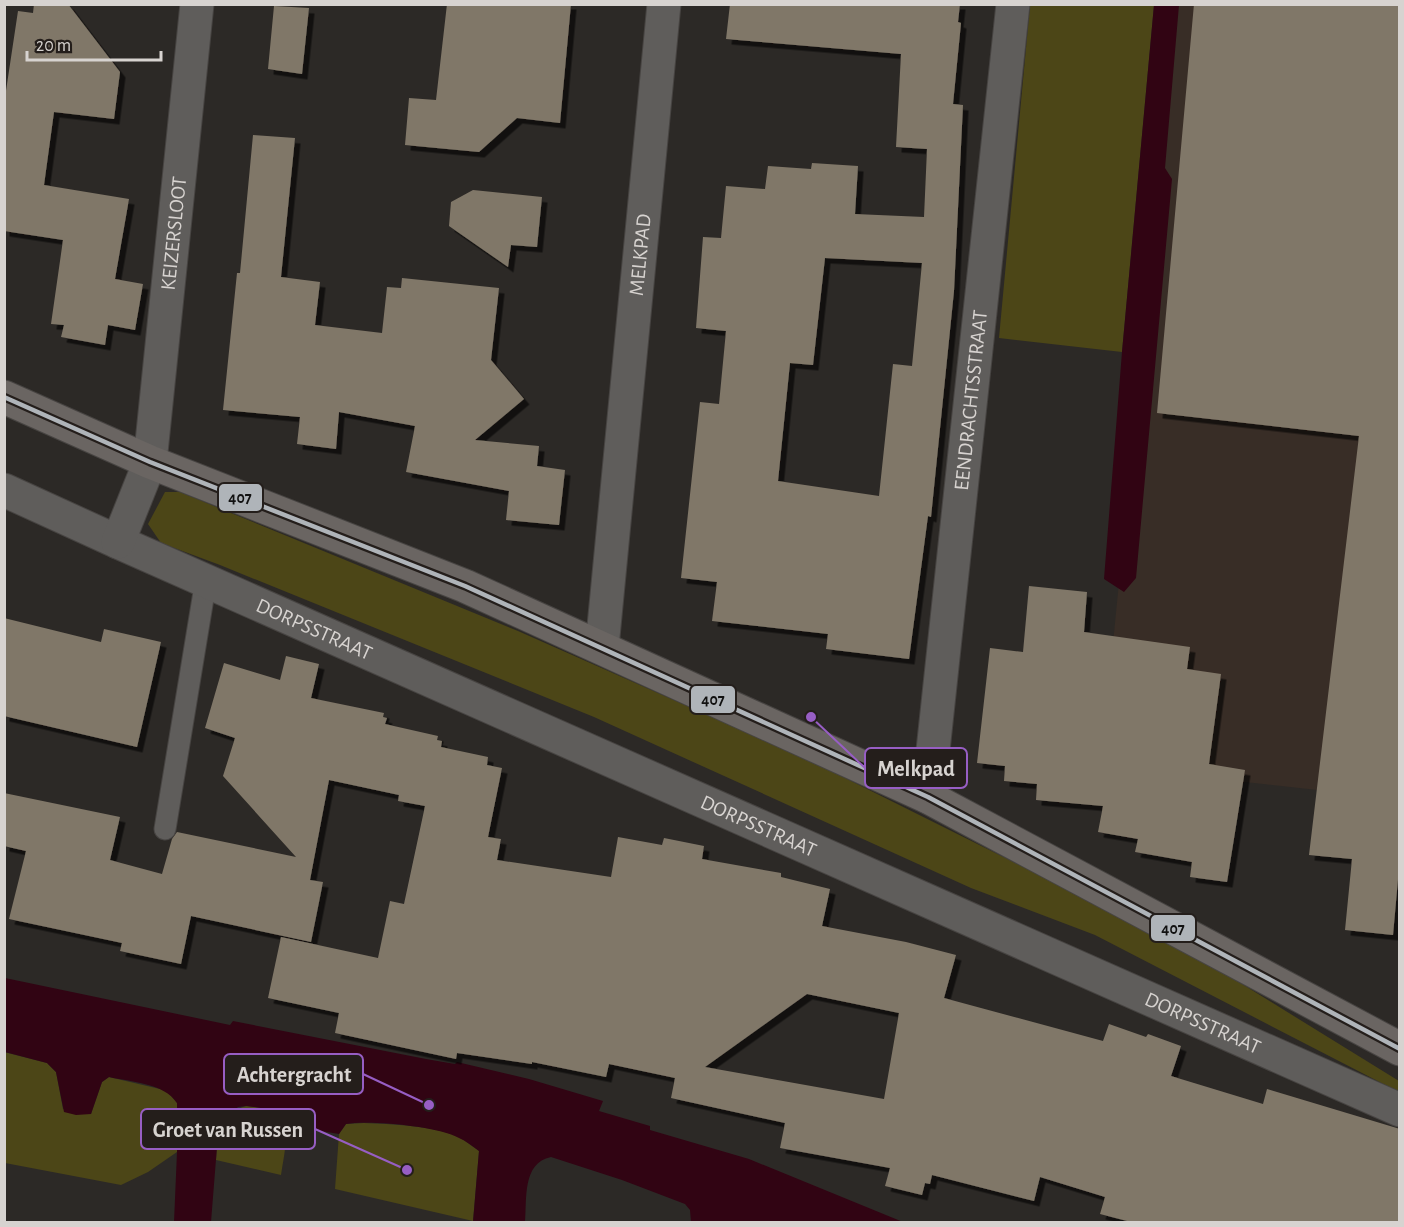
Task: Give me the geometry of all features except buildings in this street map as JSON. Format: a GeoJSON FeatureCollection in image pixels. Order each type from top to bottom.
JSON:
{"type":"FeatureCollection","features":[{"type":"Feature","properties":{"kind":"street","name":"KEIZERSLOOT"},"geometry":{"type":"LineString","coordinates":[[150,462],[197,4]]}},
{"type":"Feature","properties":{"kind":"street","name":"MELKPAD"},"geometry":{"type":"LineString","coordinates":[[602,647],[664,4]]}},
{"type":"Feature","properties":{"kind":"street","name":"EENDRACHTSSTRAAT"},"geometry":{"type":"LineString","coordinates":[[928,797],[1013,4]]}},
{"type":"Feature","properties":{"kind":"street"},"geometry":{"type":"LineString","coordinates":[[4,397],[150,462],[465,586],[928,797],[1400,1049]]}},
{"type":"Feature","properties":{"kind":"street"},"geometry":{"type":"LineString","coordinates":[[118,542],[150,462]]}},
{"type":"Feature","properties":{"kind":"street","name":"DORPSSTRAAT"},"geometry":{"type":"LineString","coordinates":[[4,490],[1400,1110]]}},
{"type":"Feature","properties":{"kind":"lane"},"geometry":{"type":"LineString","coordinates":[[165,829],[206,580]]}},
{"type":"Feature","properties":{"kind":"shaded area"},"geometry":{"type":"Polygon","coordinates":[[[1030,5],[1154,5],[1122,352],[999,338],[1030,5]]]}},
{"type":"Feature","properties":{"kind":"shaded area"},"geometry":{"type":"Polygon","coordinates":[[[1154,5],[1179,5],[1165,168],[1172,179],[1136,578],[1124,592],[1104,579],[1154,5]]]}},
{"type":"Feature","properties":{"kind":"shaded area"},"geometry":{"type":"Polygon","coordinates":[[[1173,5],[1399,5],[1399,799],[1101,766],[1162,143],[1173,5]]]}},
{"type":"Feature","properties":{"kind":"shaded area"},"geometry":{"type":"Polygon","coordinates":[[[165,492],[180,492],[518,631],[809,760],[1174,942],[1399,1081],[1399,1092],[1095,935],[971,888],[594,717],[161,543],[148,524],[165,492]]]}},
{"type":"Feature","properties":{"kind":"shaded area"},"geometry":{"type":"Polygon","coordinates":[[[5,978],[230,1025],[233,1021],[426,1059],[455,1064],[457,1062],[529,1079],[603,1101],[599,1111],[650,1126],[650,1130],[749,1159],[903,1222],[691,1222],[690,1210],[685,1204],[551,1157],[535,1166],[531,1174],[526,1193],[525,1222],[473,1222],[479,1151],[462,1139],[420,1127],[371,1123],[346,1124],[339,1134],[285,1125],[279,1116],[268,1109],[246,1106],[238,1107],[231,1113],[218,1134],[211,1222],[174,1222],[177,1103],[171,1096],[156,1087],[109,1077],[102,1082],[91,1114],[76,1115],[64,1112],[56,1072],[47,1063],[5,1052],[5,978]]]}},
{"type":"Feature","properties":{"kind":"shaded area"},"geometry":{"type":"Polygon","coordinates":[[[4,1052],[47,1063],[56,1072],[63,1109],[91,1114],[102,1082],[109,1077],[168,1092],[177,1103],[177,1152],[148,1172],[121,1185],[5,1163],[4,1052]]]}},
{"type":"Feature","properties":{"kind":"shaded area"},"geometry":{"type":"Polygon","coordinates":[[[247,1106],[274,1113],[285,1127],[286,1137],[281,1175],[216,1160],[217,1139],[222,1126],[229,1116],[247,1106]]]}},
{"type":"Feature","properties":{"kind":"shaded area"},"geometry":{"type":"Polygon","coordinates":[[[364,1123],[438,1130],[459,1137],[479,1151],[473,1221],[335,1189],[339,1134],[346,1124],[364,1123]]]}},
{"type":"Feature","properties":{"kind":"transit line","name":"407"},"geometry":{"type":"LineString","coordinates":[[4,397],[150,462],[465,586],[928,797],[1400,1049]]}},
{"type":"Feature","properties":{"kind":"place","name":"Melkpad"},"geometry":{"type":"Point","coordinates":[811,717]}},
{"type":"Feature","properties":{"kind":"place","name":"Achtergracht"},"geometry":{"type":"Point","coordinates":[429,1105]}},
{"type":"Feature","properties":{"kind":"place","name":"Groet van Russen"},"geometry":{"type":"Point","coordinates":[407,1170]}}]}
